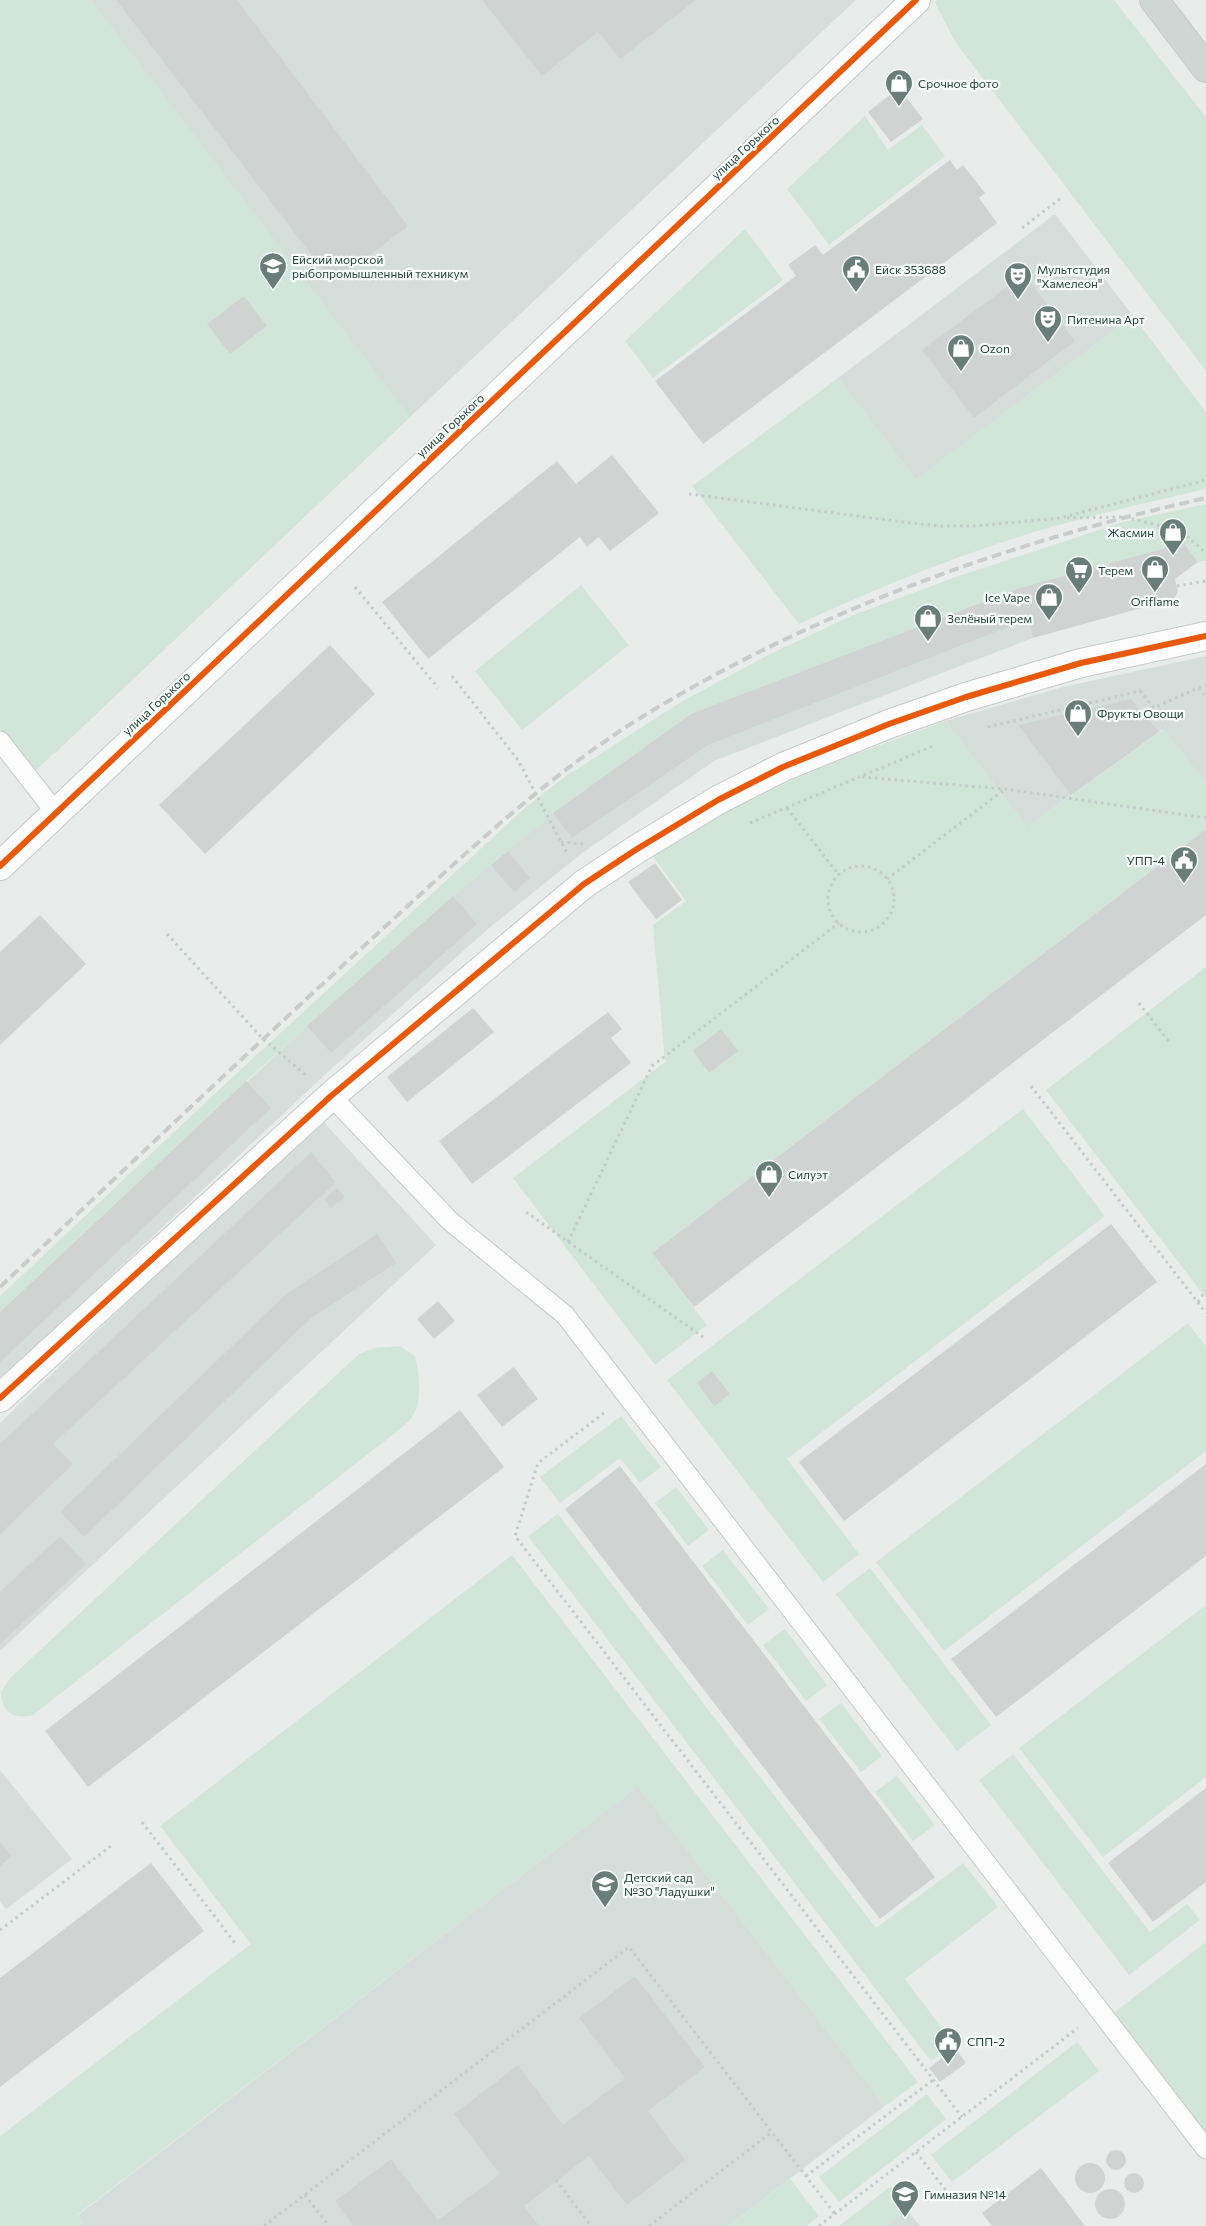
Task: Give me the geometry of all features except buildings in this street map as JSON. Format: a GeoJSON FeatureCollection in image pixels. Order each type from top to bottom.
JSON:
{"type":"FeatureCollection","features":[{"type":"Feature","properties":{"kind":"main road"},"geometry":{"type":"LineString","coordinates":[[1154,0],[1206,68]]}},
{"type":"Feature","properties":{"kind":"street","name":"улица Горького"},"geometry":{"type":"LineString","coordinates":[[0,866],[916,0]]}},
{"type":"Feature","properties":{"kind":"street"},"geometry":{"type":"LineString","coordinates":[[0,1398],[331,1096],[584,884],[718,800],[783,767],[889,724],[1081,663],[1206,636]]}},
{"type":"Feature","properties":{"kind":"lane"},"geometry":{"type":"LineString","coordinates":[[0,742],[56,813]]}},
{"type":"Feature","properties":{"kind":"lane"},"geometry":{"type":"LineString","coordinates":[[331,1096],[450,1221],[565,1316],[1206,2149]]}},
{"type":"Feature","properties":{"kind":"path"},"geometry":{"type":"LineString","coordinates":[[1022,228],[1061,198]]}},
{"type":"Feature","properties":{"kind":"path"},"geometry":{"type":"LineString","coordinates":[[1060,518],[1206,480]]}},
{"type":"Feature","properties":{"kind":"path"},"geometry":{"type":"LineString","coordinates":[[689,494],[941,526],[1022,523],[1060,518],[1125,517],[1181,531],[1206,553]]}},
{"type":"Feature","properties":{"kind":"path"},"geometry":{"type":"LineString","coordinates":[[1177,586],[1206,581]]}},
{"type":"Feature","properties":{"kind":"path"},"geometry":{"type":"LineString","coordinates":[[355,587],[438,688]]}},
{"type":"Feature","properties":{"kind":"path"},"geometry":{"type":"LineString","coordinates":[[452,676],[518,760],[584,884]]}},
{"type":"Feature","properties":{"kind":"path"},"geometry":{"type":"LineString","coordinates":[[982,728],[1140,692],[1154,708],[1206,684]]}},
{"type":"Feature","properties":{"kind":"path"},"geometry":{"type":"LineString","coordinates":[[1199,688],[1206,697]]}},
{"type":"Feature","properties":{"kind":"path"},"geometry":{"type":"LineString","coordinates":[[860,776],[1005,789],[1206,818]]}},
{"type":"Feature","properties":{"kind":"path"},"geometry":{"type":"LineString","coordinates":[[887,879],[1005,789]]}},
{"type":"Feature","properties":{"kind":"path"},"geometry":{"type":"LineString","coordinates":[[787,808],[839,874]]}},
{"type":"Feature","properties":{"kind":"path"},"geometry":{"type":"LineString","coordinates":[[864,866],[880,872],[887,879],[894,893],[894,902],[889,916],[883,924],[875,929],[861,932],[847,929],[839,923],[830,910],[828,900],[830,888],[839,874],[854,867],[864,866]]}},
{"type":"Feature","properties":{"kind":"path"},"geometry":{"type":"LineString","coordinates":[[568,1242],[652,1066],[839,923]]}},
{"type":"Feature","properties":{"kind":"path"},"geometry":{"type":"LineString","coordinates":[[167,934],[262,1038],[331,1096]]}},
{"type":"Feature","properties":{"kind":"path"},"geometry":{"type":"LineString","coordinates":[[1139,1003],[1169,1042]]}},
{"type":"Feature","properties":{"kind":"path"},"geometry":{"type":"LineString","coordinates":[[1031,1086],[1206,1313]]}},
{"type":"Feature","properties":{"kind":"path"},"geometry":{"type":"LineString","coordinates":[[526,1212],[703,1337]]}},
{"type":"Feature","properties":{"kind":"path"},"geometry":{"type":"LineString","coordinates":[[1198,1302],[1206,1290]]}},
{"type":"Feature","properties":{"kind":"path"},"geometry":{"type":"LineString","coordinates":[[626,1396],[538,1463],[515,1536],[962,2117]]}},
{"type":"Feature","properties":{"kind":"path"},"geometry":{"type":"LineString","coordinates":[[142,1822],[235,1943]]}},
{"type":"Feature","properties":{"kind":"path"},"geometry":{"type":"LineString","coordinates":[[0,1930],[110,1846]]}},
{"type":"Feature","properties":{"kind":"path"},"geometry":{"type":"LineString","coordinates":[[264,2226],[629,1947],[835,2214]]}},
{"type":"Feature","properties":{"kind":"path"},"geometry":{"type":"LineString","coordinates":[[819,2226],[1083,2024]]}},
{"type":"Feature","properties":{"kind":"path"},"geometry":{"type":"LineString","coordinates":[[806,2176],[933,2080]]}},
{"type":"Feature","properties":{"kind":"path"},"geometry":{"type":"LineString","coordinates":[[649,2226],[772,2132]]}},
{"type":"Feature","properties":{"kind":"path"},"geometry":{"type":"LineString","coordinates":[[916,2152],[949,2194]]}},
{"type":"Feature","properties":{"kind":"path"},"geometry":{"type":"LineString","coordinates":[[556,2180],[591,2226]]}},
{"type":"Feature","properties":{"kind":"path"},"geometry":{"type":"LineString","coordinates":[[305,2195],[329,2226]]}},
{"type":"Feature","properties":{"kind":"shaded area","name":"Ейский морской рыбопромышленный техникум"},"geometry":{"type":"Polygon","coordinates":[[[0,0],[856,0],[410,417],[55,753],[0,683],[0,0]]]}},
{"type":"Feature","properties":{"kind":"shaded area"},"geometry":{"type":"Polygon","coordinates":[[[1055,214],[1133,316],[916,480],[838,378],[1055,214]]]}},
{"type":"Feature","properties":{"kind":"shaded area"},"geometry":{"type":"Polygon","coordinates":[[[1020,588],[1033,638],[714,761],[581,854],[488,929],[330,1070],[0,1380],[0,1312],[307,1026],[453,896],[553,813],[691,714],[1020,588]]]}},
{"type":"Feature","properties":{"kind":"shaded area"},"geometry":{"type":"Polygon","coordinates":[[[1206,656],[1206,783],[1163,729],[1027,827],[945,721],[1063,687],[1206,656]]]}},
{"type":"Feature","properties":{"kind":"shaded area"},"geometry":{"type":"Polygon","coordinates":[[[321,1119],[436,1245],[0,1651],[0,1423],[321,1119]]]}},
{"type":"Feature","properties":{"kind":"shaded area"},"geometry":{"type":"Polygon","coordinates":[[[0,1770],[72,1859],[6,1909],[0,1901],[0,1770]]]}},
{"type":"Feature","properties":{"kind":"shaded area","name":"Детский сад №30 \"Ладушки\""},"geometry":{"type":"Polygon","coordinates":[[[638,1786],[885,2106],[728,2226],[85,2226],[77,2216],[638,1786]]]}},
{"type":"Feature","properties":{"kind":"shaded area","name":"Гимназия №14"},"geometry":{"type":"Polygon","coordinates":[[[907,2210],[920,2226],[886,2226],[907,2210]]]}},
{"type":"Feature","properties":{"kind":"green space"},"geometry":{"type":"Polygon","coordinates":[[[0,0],[91,0],[410,417],[33,773],[0,729],[0,0]]]}},
{"type":"Feature","properties":{"kind":"green space"},"geometry":{"type":"Polygon","coordinates":[[[937,0],[1114,0],[1206,117],[1206,371],[956,43],[935,3],[937,0]]]}},
{"type":"Feature","properties":{"kind":"green space"},"geometry":{"type":"Polygon","coordinates":[[[865,116],[888,150],[922,125],[945,156],[829,245],[787,189],[865,116]]]}},
{"type":"Feature","properties":{"kind":"green space"},"geometry":{"type":"Polygon","coordinates":[[[745,229],[783,280],[653,378],[625,341],[745,229]]]}},
{"type":"Feature","properties":{"kind":"green space"},"geometry":{"type":"Polygon","coordinates":[[[1133,316],[1206,412],[1206,489],[1051,527],[987,547],[892,583],[799,624],[692,486],[838,378],[916,480],[1133,316]]]}},
{"type":"Feature","properties":{"kind":"green space"},"geometry":{"type":"Polygon","coordinates":[[[1206,504],[1206,561],[1198,562],[1179,537],[1163,549],[691,714],[553,813],[453,896],[246,1081],[0,1312],[0,1296],[225,1084],[526,807],[566,776],[681,702],[768,655],[851,616],[950,579],[1123,522],[1206,504]]]}},
{"type":"Feature","properties":{"kind":"green space"},"geometry":{"type":"Polygon","coordinates":[[[581,585],[629,645],[522,730],[475,671],[581,585]]]}},
{"type":"Feature","properties":{"kind":"green space"},"geometry":{"type":"Polygon","coordinates":[[[945,721],[1027,827],[1164,729],[1206,783],[1206,829],[652,1253],[707,1325],[655,1365],[513,1178],[665,1062],[653,925],[686,901],[652,855],[682,834],[784,784],[824,766],[945,721]]]}},
{"type":"Feature","properties":{"kind":"green space"},"geometry":{"type":"Polygon","coordinates":[[[1206,967],[1206,1298],[1046,1090],[1206,967]]]}},
{"type":"Feature","properties":{"kind":"green space"},"geometry":{"type":"Polygon","coordinates":[[[1023,1109],[1105,1216],[787,1459],[859,1554],[823,1582],[667,1380],[1023,1109]]]}},
{"type":"Feature","properties":{"kind":"green space"},"geometry":{"type":"Polygon","coordinates":[[[1188,1323],[1206,1346],[1206,1451],[944,1651],[876,1562],[1188,1323]]]}},
{"type":"Feature","properties":{"kind":"green space"},"geometry":{"type":"Polygon","coordinates":[[[400,1346],[415,1356],[419,1379],[418,1404],[412,1417],[406,1423],[33,1715],[15,1715],[6,1709],[3,1705],[1,1692],[10,1678],[359,1354],[375,1348],[400,1346]]]}},
{"type":"Feature","properties":{"kind":"green space"},"geometry":{"type":"Polygon","coordinates":[[[621,1416],[661,1467],[640,1483],[620,1458],[560,1503],[540,1477],[621,1416]]]}},
{"type":"Feature","properties":{"kind":"green space"},"geometry":{"type":"Polygon","coordinates":[[[676,1487],[709,1530],[688,1546],[655,1503],[676,1487]]]}},
{"type":"Feature","properties":{"kind":"green space"},"geometry":{"type":"Polygon","coordinates":[[[558,1514],[876,1928],[963,1863],[998,1907],[905,1979],[954,2044],[931,2061],[528,1536],[558,1514]]]}},
{"type":"Feature","properties":{"kind":"green space"},"geometry":{"type":"Polygon","coordinates":[[[723,1550],[769,1609],[748,1625],[702,1566],[723,1550]]]}},
{"type":"Feature","properties":{"kind":"green space"},"geometry":{"type":"Polygon","coordinates":[[[512,1555],[918,2082],[885,2106],[638,1786],[77,2215],[85,2226],[0,2226],[0,2136],[251,1944],[160,1826],[512,1555]]]}},
{"type":"Feature","properties":{"kind":"green space"},"geometry":{"type":"Polygon","coordinates":[[[870,1568],[991,1725],[957,1751],[836,1594],[870,1568]]]}},
{"type":"Feature","properties":{"kind":"green space"},"geometry":{"type":"Polygon","coordinates":[[[1206,1605],[1206,1777],[1103,1857],[1019,1748],[1206,1605]]]}},
{"type":"Feature","properties":{"kind":"green space"},"geometry":{"type":"Polygon","coordinates":[[[785,1629],[827,1685],[806,1701],[763,1645],[785,1629]]]}},
{"type":"Feature","properties":{"kind":"green space"},"geometry":{"type":"Polygon","coordinates":[[[841,1703],[882,1756],[861,1772],[819,1719],[841,1703]]]}},
{"type":"Feature","properties":{"kind":"green space"},"geometry":{"type":"Polygon","coordinates":[[[1013,1754],[1150,1932],[1187,1904],[1200,1920],[1129,1975],[979,1780],[1013,1754]]]}},
{"type":"Feature","properties":{"kind":"green space"},"geometry":{"type":"Polygon","coordinates":[[[897,1776],[935,1825],[913,1841],[875,1792],[897,1776]]]}},
{"type":"Feature","properties":{"kind":"green space"},"geometry":{"type":"Polygon","coordinates":[[[1206,1942],[1206,2137],[1112,2014],[1206,1942]]]}},
{"type":"Feature","properties":{"kind":"green space"},"geometry":{"type":"Polygon","coordinates":[[[1077,2042],[1099,2071],[952,2182],[931,2155],[1077,2042]]]}},
{"type":"Feature","properties":{"kind":"green space"},"geometry":{"type":"Polygon","coordinates":[[[927,2094],[946,2119],[839,2202],[819,2177],[927,2094]]]}},
{"type":"Feature","properties":{"kind":"green space"},"geometry":{"type":"Polygon","coordinates":[[[790,2179],[819,2216],[806,2226],[728,2226],[790,2179]]]}},
{"type":"Feature","properties":{"kind":"green space"},"geometry":{"type":"Polygon","coordinates":[[[891,2186],[907,2210],[886,2226],[839,2226],[891,2186]]]}},
{"type":"Feature","properties":{"kind":"railway"},"geometry":{"type":"LineString","coordinates":[[0,1287],[441,875],[506,818],[573,764],[645,715],[710,677],[778,643],[846,612],[916,584],[987,558],[1059,536],[1206,498]]}},
{"type":"Feature","properties":{"kind":"cycle path"},"geometry":{"type":"LineString","coordinates":[[0,866],[916,0]]}},
{"type":"Feature","properties":{"kind":"cycle path"},"geometry":{"type":"LineString","coordinates":[[0,1398],[331,1096],[584,884],[637,849],[718,800],[783,767],[889,724],[966,697],[1081,663],[1206,636]]}},
{"type":"Feature","properties":{"kind":"place","name":"Срочное фото"},"geometry":{"type":"Point","coordinates":[899,107]}},
{"type":"Feature","properties":{"kind":"place","name":"Ейский морской рыбопромышленный техникум"},"geometry":{"type":"Point","coordinates":[273,290]}},
{"type":"Feature","properties":{"kind":"place","name":"Ейск 353688"},"geometry":{"type":"Point","coordinates":[856,293]}},
{"type":"Feature","properties":{"kind":"place","name":"Мультстудия \"Хамелеон\""},"geometry":{"type":"Point","coordinates":[1018,300]}},
{"type":"Feature","properties":{"kind":"place","name":"Питенина Арт"},"geometry":{"type":"Point","coordinates":[1048,343]}},
{"type":"Feature","properties":{"kind":"place","name":"Ozon"},"geometry":{"type":"Point","coordinates":[961,372]}},
{"type":"Feature","properties":{"kind":"place","name":"Жасмин"},"geometry":{"type":"Point","coordinates":[1173,556]}},
{"type":"Feature","properties":{"kind":"place","name":"Oriflame"},"geometry":{"type":"Point","coordinates":[1155,593]}},
{"type":"Feature","properties":{"kind":"place","name":"Терем"},"geometry":{"type":"Point","coordinates":[1079,594]}},
{"type":"Feature","properties":{"kind":"place","name":"Ice Vape"},"geometry":{"type":"Point","coordinates":[1049,621]}},
{"type":"Feature","properties":{"kind":"place","name":"Зелёный терем"},"geometry":{"type":"Point","coordinates":[928,642]}},
{"type":"Feature","properties":{"kind":"place","name":"Фрукты Овощи"},"geometry":{"type":"Point","coordinates":[1078,737]}},
{"type":"Feature","properties":{"kind":"place","name":"УПП-4"},"geometry":{"type":"Point","coordinates":[1184,884]}},
{"type":"Feature","properties":{"kind":"place","name":"Силуэт"},"geometry":{"type":"Point","coordinates":[769,1198]}},
{"type":"Feature","properties":{"kind":"place","name":"Детский сад №30 \"Ладушки\""},"geometry":{"type":"Point","coordinates":[605,1908]}},
{"type":"Feature","properties":{"kind":"place","name":"СПП-2"},"geometry":{"type":"Point","coordinates":[948,2065]}},
{"type":"Feature","properties":{"kind":"place","name":"Гимназия №14"},"geometry":{"type":"Point","coordinates":[905,2218]}}]}
